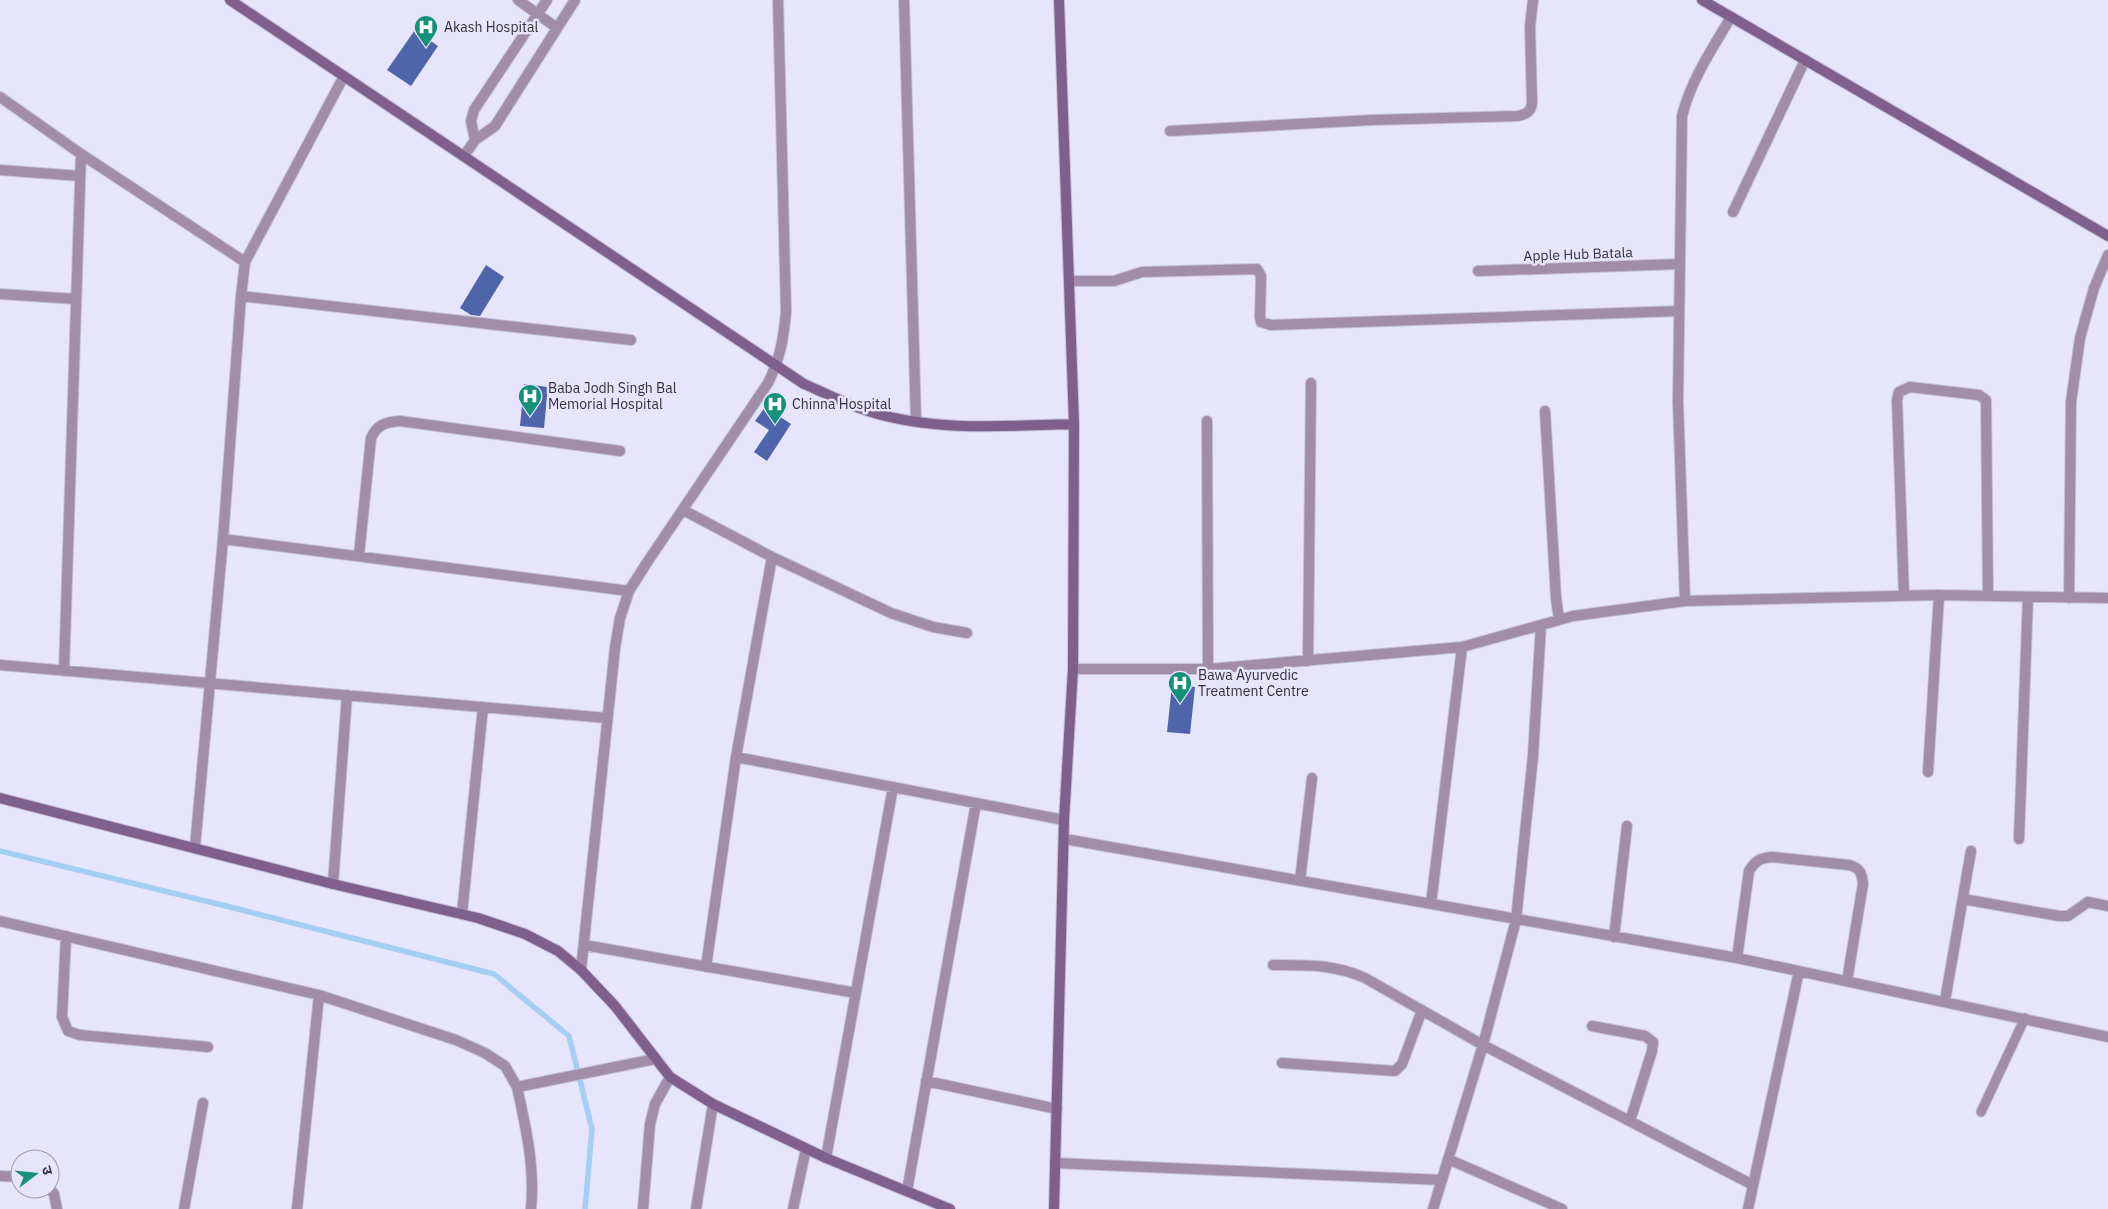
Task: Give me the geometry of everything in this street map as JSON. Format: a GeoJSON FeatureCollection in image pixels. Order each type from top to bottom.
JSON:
{"type":"FeatureCollection","features":[{"type":"Feature","properties":{"kind":"street"},"geometry":{"type":"LineString","coordinates":[[230,0],[804,384],[868,411],[916,421],[974,427],[1074,424]]}},
{"type":"Feature","properties":{"kind":"street"},"geometry":{"type":"LineString","coordinates":[[518,0],[557,28]]}},
{"type":"Feature","properties":{"kind":"street"},"geometry":{"type":"LineString","coordinates":[[475,140],[471,121],[474,110],[547,0]]}},
{"type":"Feature","properties":{"kind":"street"},"geometry":{"type":"LineString","coordinates":[[464,156],[475,140],[495,126],[575,0]]}},
{"type":"Feature","properties":{"kind":"street"},"geometry":{"type":"LineString","coordinates":[[581,970],[615,648],[620,618],[629,591],[768,383],[777,365],[782,346],[786,310],[778,0]]}},
{"type":"Feature","properties":{"kind":"street"},"geometry":{"type":"LineString","coordinates":[[904,0],[916,421]]}},
{"type":"Feature","properties":{"kind":"street"},"geometry":{"type":"LineString","coordinates":[[1054,1209],[1064,820],[1073,669],[1074,424],[1059,0]]}},
{"type":"Feature","properties":{"kind":"street"},"geometry":{"type":"LineString","coordinates":[[1170,131],[1372,120],[1518,116],[1526,114],[1531,108],[1532,103],[1530,27],[1533,0]]}},
{"type":"Feature","properties":{"kind":"street"},"geometry":{"type":"LineString","coordinates":[[1702,0],[2108,236]]}},
{"type":"Feature","properties":{"kind":"street"},"geometry":{"type":"LineString","coordinates":[[1685,601],[1678,401],[1682,116],[1687,96],[1695,79],[1731,17]]}},
{"type":"Feature","properties":{"kind":"street"},"geometry":{"type":"LineString","coordinates":[[1733,212],[1805,60]]}},
{"type":"Feature","properties":{"kind":"street"},"geometry":{"type":"LineString","coordinates":[[195,847],[211,684],[245,262],[344,76]]}},
{"type":"Feature","properties":{"kind":"street"},"geometry":{"type":"LineString","coordinates":[[0,97],[80,154],[245,262]]}},
{"type":"Feature","properties":{"kind":"street"},"geometry":{"type":"LineString","coordinates":[[64,671],[80,154]]}},
{"type":"Feature","properties":{"kind":"street"},"geometry":{"type":"LineString","coordinates":[[0,170],[80,176]]}},
{"type":"Feature","properties":{"kind":"street"},"geometry":{"type":"LineString","coordinates":[[2069,598],[2071,402],[2080,338],[2094,288],[2108,255]]}},
{"type":"Feature","properties":{"kind":"street","name":"Apple Hub Batala"},"geometry":{"type":"LineString","coordinates":[[1478,271],[1680,264]]}},
{"type":"Feature","properties":{"kind":"street"},"geometry":{"type":"LineString","coordinates":[[1069,281],[1114,281],[1142,272],[1257,269],[1261,276],[1261,322],[1271,325],[1679,311]]}},
{"type":"Feature","properties":{"kind":"street"},"geometry":{"type":"LineString","coordinates":[[0,294],[76,299]]}},
{"type":"Feature","properties":{"kind":"street"},"geometry":{"type":"LineString","coordinates":[[241,296],[631,340]]}},
{"type":"Feature","properties":{"kind":"street"},"geometry":{"type":"LineString","coordinates":[[1308,661],[1311,383]]}},
{"type":"Feature","properties":{"kind":"street"},"geometry":{"type":"LineString","coordinates":[[1904,596],[1897,400],[1899,392],[1910,387],[1979,395],[1986,400],[1988,596]]}},
{"type":"Feature","properties":{"kind":"street"},"geometry":{"type":"LineString","coordinates":[[1545,411],[1556,598],[1559,620]]}},
{"type":"Feature","properties":{"kind":"street"},"geometry":{"type":"LineString","coordinates":[[1207,421],[1208,669]]}},
{"type":"Feature","properties":{"kind":"street"},"geometry":{"type":"LineString","coordinates":[[359,555],[371,438],[375,430],[381,425],[390,422],[400,422],[620,451]]}},
{"type":"Feature","properties":{"kind":"street"},"geometry":{"type":"LineString","coordinates":[[683,510],[772,557],[913,621],[967,633]]}},
{"type":"Feature","properties":{"kind":"street"},"geometry":{"type":"LineString","coordinates":[[223,539],[629,591]]}},
{"type":"Feature","properties":{"kind":"street"},"geometry":{"type":"LineString","coordinates":[[706,967],[736,757],[772,557]]}},
{"type":"Feature","properties":{"kind":"street"},"geometry":{"type":"LineString","coordinates":[[1073,669],[1208,669],[1462,647],[1559,620],[1685,601],[1939,595],[2108,598]]}},
{"type":"Feature","properties":{"kind":"street"},"geometry":{"type":"LineString","coordinates":[[1928,772],[1939,595]]}},
{"type":"Feature","properties":{"kind":"street"},"geometry":{"type":"LineString","coordinates":[[2018,840],[2028,598]]}},
{"type":"Feature","properties":{"kind":"street"},"geometry":{"type":"LineString","coordinates":[[1433,1209],[1483,1045],[1516,920],[1533,756],[1541,625]]}},
{"type":"Feature","properties":{"kind":"street"},"geometry":{"type":"LineString","coordinates":[[1431,904],[1462,647]]}},
{"type":"Feature","properties":{"kind":"street"},"geometry":{"type":"LineString","coordinates":[[0,665],[608,718]]}},
{"type":"Feature","properties":{"kind":"street"},"geometry":{"type":"LineString","coordinates":[[333,884],[347,696]]}},
{"type":"Feature","properties":{"kind":"street"},"geometry":{"type":"LineString","coordinates":[[462,914],[483,707]]}},
{"type":"Feature","properties":{"kind":"street"},"geometry":{"type":"LineString","coordinates":[[736,757],[1064,820]]}},
{"type":"Feature","properties":{"kind":"street"},"geometry":{"type":"LineString","coordinates":[[1300,881],[1312,778]]}},
{"type":"Feature","properties":{"kind":"street"},"geometry":{"type":"LineString","coordinates":[[826,1158],[894,787]]}},
{"type":"Feature","properties":{"kind":"street"},"geometry":{"type":"LineString","coordinates":[[0,798],[69,818],[195,847],[333,884],[462,914],[525,934],[558,951],[581,970],[615,1006],[670,1077],[713,1104],[806,1149],[950,1209]]}},
{"type":"Feature","properties":{"kind":"street"},"geometry":{"type":"LineString","coordinates":[[907,1191],[976,803]]}},
{"type":"Feature","properties":{"kind":"street"},"geometry":{"type":"LineString","coordinates":[[1614,937],[1627,826]]}},
{"type":"Feature","properties":{"kind":"street"},"geometry":{"type":"LineString","coordinates":[[1065,838],[1737,958],[2108,1037]]}},
{"type":"Feature","properties":{"kind":"street"},"geometry":{"type":"LineString","coordinates":[[1945,1001],[1971,851]]}},
{"type":"Feature","properties":{"kind":"street"},"geometry":{"type":"LineString","coordinates":[[1737,958],[1749,870],[1754,862],[1762,858],[1772,857],[1849,865],[1857,868],[1862,873],[1863,884],[1847,981]]}},
{"type":"Feature","properties":{"kind":"street"},"geometry":{"type":"LineString","coordinates":[[1963,899],[2059,916],[2068,916],[2088,902],[2108,906]]}},
{"type":"Feature","properties":{"kind":"street"},"geometry":{"type":"LineString","coordinates":[[0,921],[319,995],[456,1040],[485,1053],[505,1066],[517,1087],[529,1140],[532,1166],[531,1209]]}},
{"type":"Feature","properties":{"kind":"street"},"geometry":{"type":"LineString","coordinates":[[66,936],[62,1017],[68,1030],[80,1035],[208,1046]]}},
{"type":"Feature","properties":{"kind":"street"},"geometry":{"type":"LineString","coordinates":[[584,945],[856,993]]}},
{"type":"Feature","properties":{"kind":"street"},"geometry":{"type":"LineString","coordinates":[[1273,965],[1323,966],[1345,969],[1365,978],[1483,1045],[1753,1185]]}},
{"type":"Feature","properties":{"kind":"street"},"geometry":{"type":"LineString","coordinates":[[1748,1209],[1799,971]]}},
{"type":"Feature","properties":{"kind":"street"},"geometry":{"type":"LineString","coordinates":[[297,1209],[319,995]]}},
{"type":"Feature","properties":{"kind":"street"},"geometry":{"type":"LineString","coordinates":[[1282,1063],[1395,1071],[1402,1064],[1422,1010]]}},
{"type":"Feature","properties":{"kind":"street"},"geometry":{"type":"LineString","coordinates":[[1592,1026],[1645,1036],[1653,1042],[1652,1051],[1630,1121]]}},
{"type":"Feature","properties":{"kind":"street"},"geometry":{"type":"LineString","coordinates":[[517,1087],[629,1066],[656,1059]]}},
{"type":"Feature","properties":{"kind":"street"},"geometry":{"type":"LineString","coordinates":[[643,1209],[650,1124],[655,1104],[670,1077]]}},
{"type":"Feature","properties":{"kind":"street"},"geometry":{"type":"LineString","coordinates":[[926,1081],[1057,1109]]}},
{"type":"Feature","properties":{"kind":"street"},"geometry":{"type":"LineString","coordinates":[[184,1209],[203,1103]]}},
{"type":"Feature","properties":{"kind":"street"},"geometry":{"type":"LineString","coordinates":[[696,1209],[713,1104]]}},
{"type":"Feature","properties":{"kind":"street"},"geometry":{"type":"LineString","coordinates":[[793,1209],[806,1149]]}},
{"type":"Feature","properties":{"kind":"street"},"geometry":{"type":"LineString","coordinates":[[1448,1159],[1562,1209]]}},
{"type":"Feature","properties":{"kind":"street"},"geometry":{"type":"LineString","coordinates":[[1055,1163],[1442,1180]]}},
{"type":"Feature","properties":{"kind":"lane"},"geometry":{"type":"LineString","coordinates":[[1981,1112],[2025,1018]]}},
{"type":"Feature","properties":{"kind":"building"},"geometry":{"type":"Polygon","coordinates":[[[415,30],[438,46],[411,86],[387,70],[415,30]]]}},
{"type":"Feature","properties":{"kind":"building"},"geometry":{"type":"Polygon","coordinates":[[[486,265],[504,277],[480,316],[471,315],[460,308],[486,265]]]}},
{"type":"Feature","properties":{"kind":"building"},"geometry":{"type":"Polygon","coordinates":[[[524,384],[548,387],[544,428],[520,426],[524,384]]]}},
{"type":"Feature","properties":{"kind":"building"},"geometry":{"type":"Polygon","coordinates":[[[765,407],[791,424],[767,461],[754,452],[769,430],[755,421],[765,407]]]}},
{"type":"Feature","properties":{"kind":"building"},"geometry":{"type":"Polygon","coordinates":[[[1172,685],[1195,687],[1190,734],[1167,732],[1172,685]]]}},
{"type":"Feature","properties":{"kind":"waterway"},"geometry":{"type":"LineString","coordinates":[[0,851],[494,974],[569,1036],[592,1129],[585,1209]]}},
{"type":"Feature","properties":{"kind":"place","name":"Akash Hospital"},"geometry":{"type":"Point","coordinates":[426,48]}},
{"type":"Feature","properties":{"kind":"place","name":"Baba Jodh Singh Bal Memorial Hospital"},"geometry":{"type":"Point","coordinates":[530,417]}},
{"type":"Feature","properties":{"kind":"place","name":"Chinna Hospital"},"geometry":{"type":"Point","coordinates":[775,425]}},
{"type":"Feature","properties":{"kind":"place","name":"Bawa Ayurvedic Treatment Centre"},"geometry":{"type":"Point","coordinates":[1180,704]}}]}
